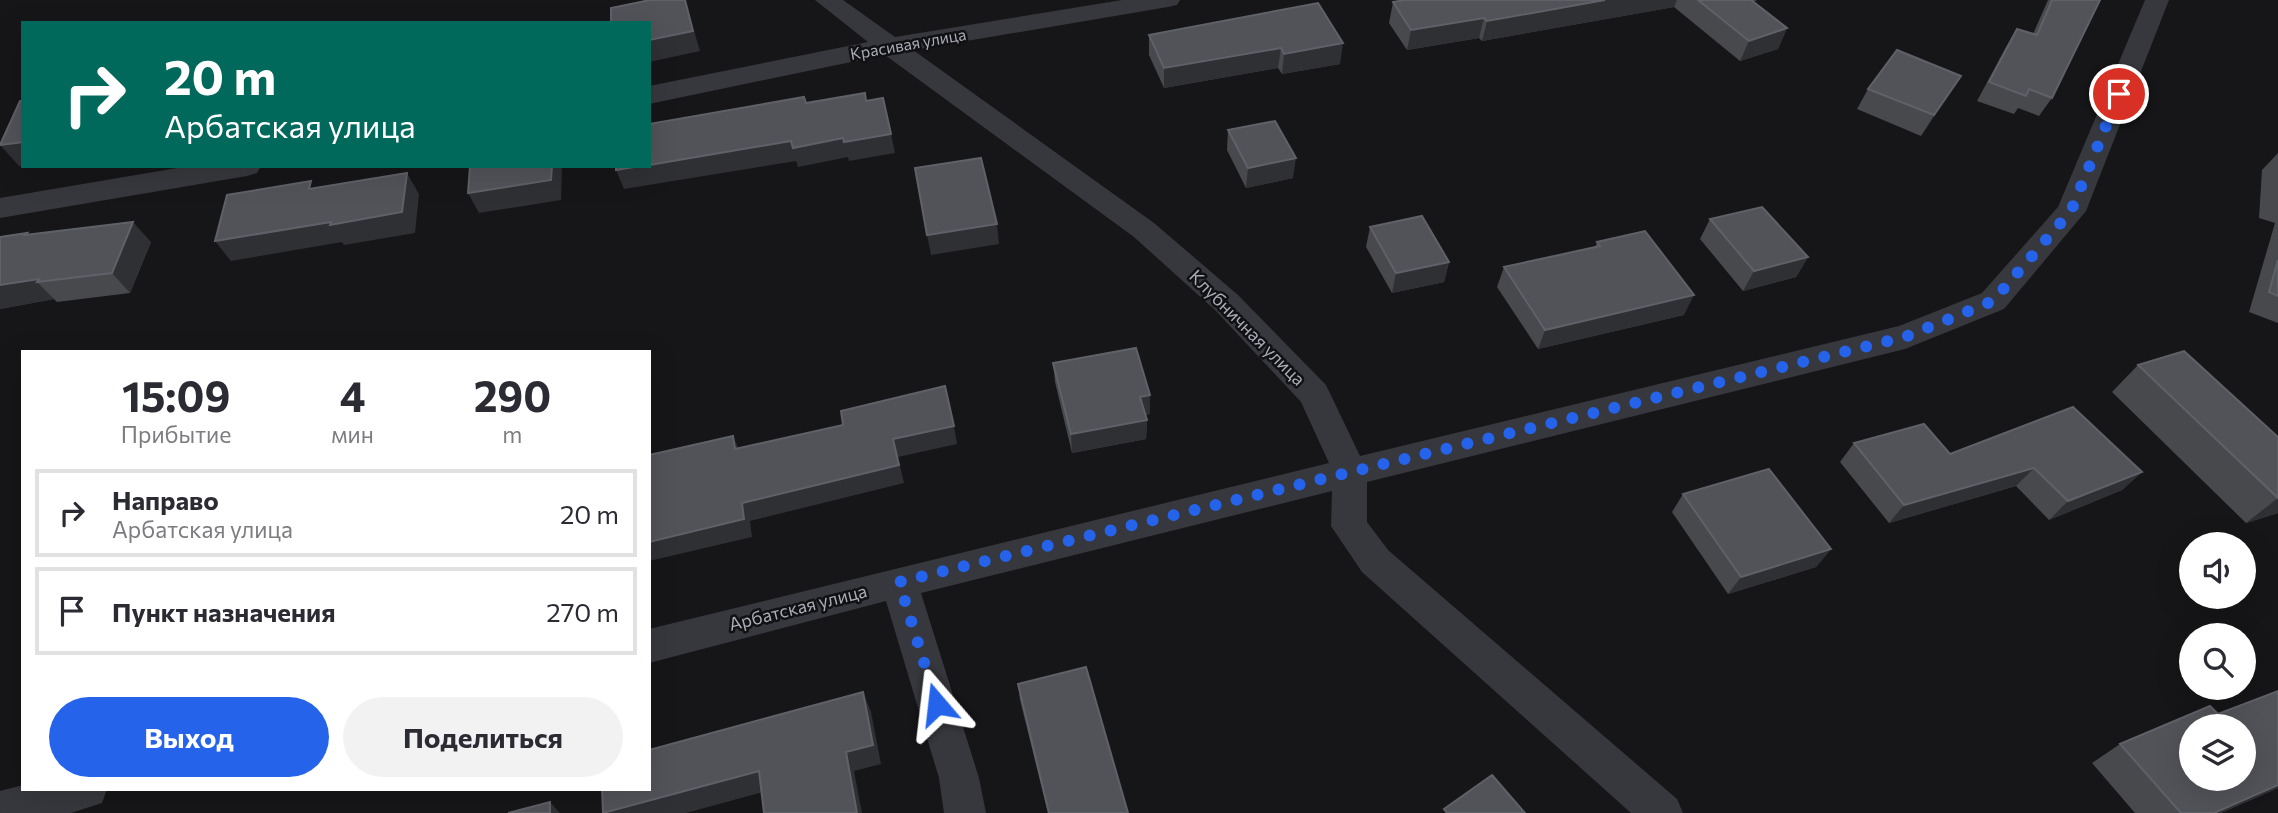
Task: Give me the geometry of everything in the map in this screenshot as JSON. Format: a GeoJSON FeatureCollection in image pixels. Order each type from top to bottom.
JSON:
{"type":"FeatureCollection","features":[{"type":"Feature","properties":{"kind":"street","name":"Клубничная улица"},"geometry":{"type":"LineString","coordinates":[[827,0],[1144,230],[1227,303],[1314,394],[1350,472],[1349,526],[1375,561],[1662,813]]}},
{"type":"Feature","properties":{"kind":"street","name":"Красивая улица"},"geometry":{"type":"LineString","coordinates":[[651,95],[888,46],[1168,0]]}},
{"type":"Feature","properties":{"kind":"street","name":"Арбатская улица"},"geometry":{"type":"LineString","coordinates":[[651,645],[899,582],[1905,337],[1993,301],[2071,211],[2157,0]]}},
{"type":"Feature","properties":{"kind":"street"},"geometry":{"type":"LineString","coordinates":[[0,208],[235,168]]}},
{"type":"Feature","properties":{"kind":"street"},"geometry":{"type":"LineString","coordinates":[[899,582],[959,778],[965,813]]}},
{"type":"Feature","properties":{"kind":"street"},"geometry":{"type":"LineString","coordinates":[[0,811],[79,791]]}},
{"type":"Feature","properties":{"kind":"building"},"geometry":{"type":"Polygon","coordinates":[[[650,0],[685,0],[693,31],[651,40],[651,21],[611,21],[611,8],[650,0]]]}},
{"type":"Feature","properties":{"kind":"building"},"geometry":{"type":"Polygon","coordinates":[[[1605,0],[1487,21],[1484,18],[1411,30],[1393,2],[1605,0]]]}},
{"type":"Feature","properties":{"kind":"building"},"geometry":{"type":"Polygon","coordinates":[[[1698,0],[1751,0],[1787,28],[1749,41],[1698,0]]]}},
{"type":"Feature","properties":{"kind":"building"},"geometry":{"type":"Polygon","coordinates":[[[2052,0],[2100,0],[2052,98],[2029,89],[2026,96],[1989,82],[2017,29],[2037,35],[2052,0]]]}},
{"type":"Feature","properties":{"kind":"building"},"geometry":{"type":"Polygon","coordinates":[[[1318,3],[1343,43],[1284,54],[1281,48],[1164,68],[1149,35],[1318,3]]]}},
{"type":"Feature","properties":{"kind":"building"},"geometry":{"type":"Polygon","coordinates":[[[1897,50],[1961,76],[1934,115],[1868,89],[1897,50]]]}},
{"type":"Feature","properties":{"kind":"building"},"geometry":{"type":"Polygon","coordinates":[[[865,93],[866,101],[883,98],[891,134],[844,142],[843,138],[793,148],[791,141],[651,165],[651,124],[804,97],[806,103],[865,93]]]}},
{"type":"Feature","properties":{"kind":"building"},"geometry":{"type":"Polygon","coordinates":[[[20,101],[21,101],[21,142],[0,145],[20,101]]]}},
{"type":"Feature","properties":{"kind":"building"},"geometry":{"type":"Polygon","coordinates":[[[1275,121],[1296,158],[1248,168],[1228,130],[1275,121]]]}},
{"type":"Feature","properties":{"kind":"building"},"geometry":{"type":"Polygon","coordinates":[[[981,158],[997,224],[927,235],[915,168],[981,158]]]}},
{"type":"Feature","properties":{"kind":"building"},"geometry":{"type":"Polygon","coordinates":[[[470,168],[552,168],[551,180],[468,193],[470,168]]]}},
{"type":"Feature","properties":{"kind":"building"},"geometry":{"type":"Polygon","coordinates":[[[407,173],[402,212],[215,241],[227,195],[311,181],[309,189],[407,173]]]}},
{"type":"Feature","properties":{"kind":"building"},"geometry":{"type":"Polygon","coordinates":[[[1762,207],[1808,257],[1754,271],[1710,219],[1762,207]]]}},
{"type":"Feature","properties":{"kind":"building"},"geometry":{"type":"Polygon","coordinates":[[[1422,216],[1449,262],[1396,273],[1370,227],[1422,216]]]}},
{"type":"Feature","properties":{"kind":"building"},"geometry":{"type":"Polygon","coordinates":[[[133,222],[112,273],[0,285],[0,237],[133,222]]]}},
{"type":"Feature","properties":{"kind":"building"},"geometry":{"type":"Polygon","coordinates":[[[1645,231],[1694,295],[1545,330],[1504,267],[1600,246],[1597,242],[1645,231]]]}},
{"type":"Feature","properties":{"kind":"building"},"geometry":{"type":"Polygon","coordinates":[[[2278,260],[2278,296],[2269,292],[2278,260]]]}},
{"type":"Feature","properties":{"kind":"building"},"geometry":{"type":"Polygon","coordinates":[[[1136,348],[1150,395],[1140,397],[1147,420],[1071,434],[1053,363],[1136,348]]]}},
{"type":"Feature","properties":{"kind":"building"},"geometry":{"type":"Polygon","coordinates":[[[2184,351],[2278,437],[2278,498],[2138,365],[2184,351]]]}},
{"type":"Feature","properties":{"kind":"building"},"geometry":{"type":"Polygon","coordinates":[[[945,386],[954,426],[893,439],[899,465],[742,503],[744,519],[651,542],[651,455],[733,436],[735,449],[843,425],[841,411],[945,386]]]}},
{"type":"Feature","properties":{"kind":"building"},"geometry":{"type":"Polygon","coordinates":[[[2073,407],[2142,472],[2068,501],[2034,468],[1904,505],[1854,443],[1924,424],[1950,454],[2073,407]]]}},
{"type":"Feature","properties":{"kind":"building"},"geometry":{"type":"Polygon","coordinates":[[[1769,469],[1831,549],[1741,577],[1683,494],[1769,469]]]}},
{"type":"Feature","properties":{"kind":"building"},"geometry":{"type":"Polygon","coordinates":[[[1086,667],[1128,813],[1049,813],[1018,684],[1086,667]]]}},
{"type":"Feature","properties":{"kind":"building"},"geometry":{"type":"Polygon","coordinates":[[[2278,691],[2278,785],[2214,813],[2181,813],[2120,744],[2179,719],[2179,791],[2256,791],[2256,714],[2218,714],[2278,691]]]}},
{"type":"Feature","properties":{"kind":"building"},"geometry":{"type":"Polygon","coordinates":[[[863,692],[873,745],[846,752],[857,813],[764,813],[759,771],[603,813],[602,791],[651,791],[651,749],[863,692]]]}},
{"type":"Feature","properties":{"kind":"building"},"geometry":{"type":"Polygon","coordinates":[[[2210,706],[2218,714],[2191,714],[2210,706]]]}},
{"type":"Feature","properties":{"kind":"building"},"geometry":{"type":"Polygon","coordinates":[[[1492,775],[1525,813],[1447,813],[1444,809],[1492,775]]]}},
{"type":"Feature","properties":{"kind":"building"},"geometry":{"type":"Polygon","coordinates":[[[550,802],[550,813],[508,813],[550,802]]]}},
{"type":"Feature","properties":{"kind":"route"},"geometry":{"type":"LineString","coordinates":[[937,704],[899,582],[1905,337],[1993,301],[2071,211],[2119,94]]}}]}
